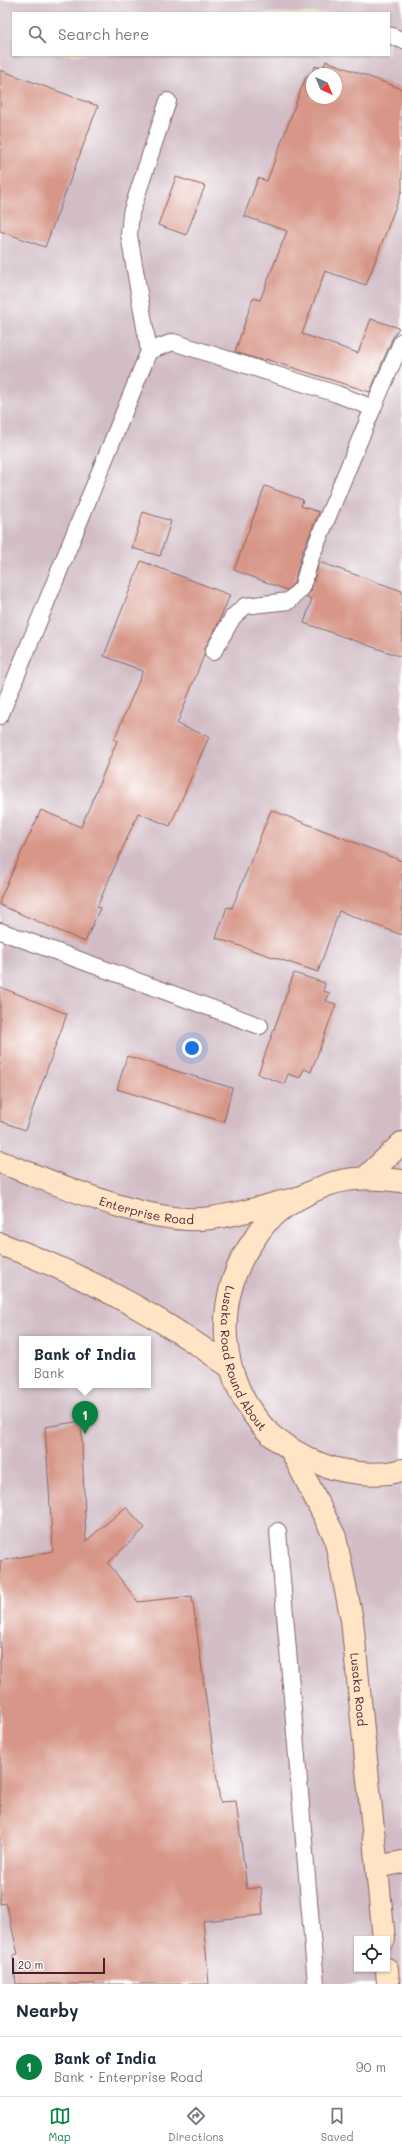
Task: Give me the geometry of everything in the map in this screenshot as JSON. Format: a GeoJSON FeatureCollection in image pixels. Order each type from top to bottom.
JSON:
{"type":"FeatureCollection","features":[{"type":"Feature","properties":{"kind":"main road"},"geometry":{"type":"LineString","coordinates":[[366,1178],[402,1143]]}},
{"type":"Feature","properties":{"kind":"main road","name":"Enterprise Road"},"geometry":{"type":"LineString","coordinates":[[0,1162],[113,1204],[155,1216],[201,1219],[299,1198]]}},
{"type":"Feature","properties":{"kind":"main road","name":"Lusaka Road Round About"},"geometry":{"type":"LineString","coordinates":[[402,1180],[366,1178],[328,1185],[299,1198],[267,1222],[244,1253],[229,1289],[224,1328],[230,1367],[239,1392],[253,1414],[270,1434],[291,1450],[324,1466],[360,1474],[402,1470]]}},
{"type":"Feature","properties":{"kind":"main road"},"geometry":{"type":"LineString","coordinates":[[0,1244],[92,1283],[129,1302],[189,1338],[230,1367]]}},
{"type":"Feature","properties":{"kind":"main road","name":"Lusaka Road"},"geometry":{"type":"LineString","coordinates":[[291,1450],[335,1537],[352,1620],[384,1936]]}},
{"type":"Feature","properties":{"kind":"main road"},"geometry":{"type":"LineString","coordinates":[[377,1867],[402,1862]]}},
{"type":"Feature","properties":{"kind":"main road"},"geometry":{"type":"LineString","coordinates":[[387,1972],[388,1984]]}},
{"type":"Feature","properties":{"kind":"lane"},"geometry":{"type":"LineString","coordinates":[[390,35],[402,40]]}},
{"type":"Feature","properties":{"kind":"lane"},"geometry":{"type":"LineString","coordinates":[[0,716],[149,351],[129,235],[131,213],[168,101]]}},
{"type":"Feature","properties":{"kind":"lane"},"geometry":{"type":"LineString","coordinates":[[213,652],[233,616],[245,606],[289,601],[302,588],[311,558],[402,341]]}},
{"type":"Feature","properties":{"kind":"lane"},"geometry":{"type":"LineString","coordinates":[[149,351],[173,342],[336,394],[373,408]]}},
{"type":"Feature","properties":{"kind":"lane"},"geometry":{"type":"LineString","coordinates":[[0,931],[260,1026]]}},
{"type":"Feature","properties":{"kind":"lane"},"geometry":{"type":"LineString","coordinates":[[278,1531],[316,1984]]}},
{"type":"Feature","properties":{"kind":"shaded area"},"geometry":{"type":"Polygon","coordinates":[[[0,0],[402,0],[402,1984],[0,1984],[0,0]]]}},
{"type":"Feature","properties":{"kind":"building"},"geometry":{"type":"Polygon","coordinates":[[[326,61],[402,89],[402,190],[366,285],[325,271],[302,334],[358,353],[371,319],[399,328],[393,337],[370,392],[265,359],[264,361],[235,352],[253,298],[260,300],[287,231],[244,216],[258,178],[267,181],[306,76],[306,104],[342,104],[342,68],[323,68],[326,61]]]}},
{"type":"Feature","properties":{"kind":"building"},"geometry":{"type":"Polygon","coordinates":[[[0,70],[98,106],[45,247],[0,231],[0,70]]]}},
{"type":"Feature","properties":{"kind":"building"},"geometry":{"type":"Polygon","coordinates":[[[176,177],[205,186],[186,235],[158,225],[176,177]]]}},
{"type":"Feature","properties":{"kind":"building"},"geometry":{"type":"Polygon","coordinates":[[[265,486],[303,500],[301,506],[319,512],[302,553],[294,583],[287,590],[234,570],[265,486]]]}},
{"type":"Feature","properties":{"kind":"building"},"geometry":{"type":"Polygon","coordinates":[[[143,512],[171,521],[160,556],[132,548],[143,512]]]}},
{"type":"Feature","properties":{"kind":"building"},"geometry":{"type":"Polygon","coordinates":[[[141,561],[230,595],[218,624],[205,648],[204,655],[177,724],[209,737],[170,826],[138,813],[97,907],[100,908],[85,942],[0,905],[0,899],[41,810],[81,827],[117,741],[114,740],[143,671],[104,656],[141,561]]]}},
{"type":"Feature","properties":{"kind":"building"},"geometry":{"type":"Polygon","coordinates":[[[319,562],[402,591],[402,657],[304,623],[312,599],[306,597],[311,591],[319,562]]]}},
{"type":"Feature","properties":{"kind":"building"},"geometry":{"type":"Polygon","coordinates":[[[271,810],[402,861],[402,935],[339,911],[318,972],[216,938],[227,907],[232,908],[271,810]]]}},
{"type":"Feature","properties":{"kind":"building"},"geometry":{"type":"Polygon","coordinates":[[[294,973],[325,983],[323,991],[330,993],[326,1001],[336,1004],[311,1072],[304,1069],[300,1078],[288,1074],[284,1084],[258,1074],[294,973]]]}},
{"type":"Feature","properties":{"kind":"building"},"geometry":{"type":"Polygon","coordinates":[[[0,987],[67,1014],[25,1130],[0,1121],[0,987]]]}},
{"type":"Feature","properties":{"kind":"building"},"geometry":{"type":"Polygon","coordinates":[[[127,1056],[232,1088],[224,1122],[117,1089],[127,1056]]]}},
{"type":"Feature","properties":{"kind":"building"},"geometry":{"type":"Polygon","coordinates":[[[81,1421],[86,1541],[126,1507],[145,1528],[108,1563],[138,1602],[192,1596],[220,1802],[236,1801],[247,1889],[261,1887],[263,1915],[203,1921],[209,1984],[16,1984],[13,1955],[18,1954],[6,1903],[0,1904],[0,1561],[53,1551],[45,1427],[81,1421]]]}},
{"type":"Feature","properties":{"kind":"place","name":"Bank of India"},"geometry":{"type":"Point","coordinates":[85,1434]}}]}
